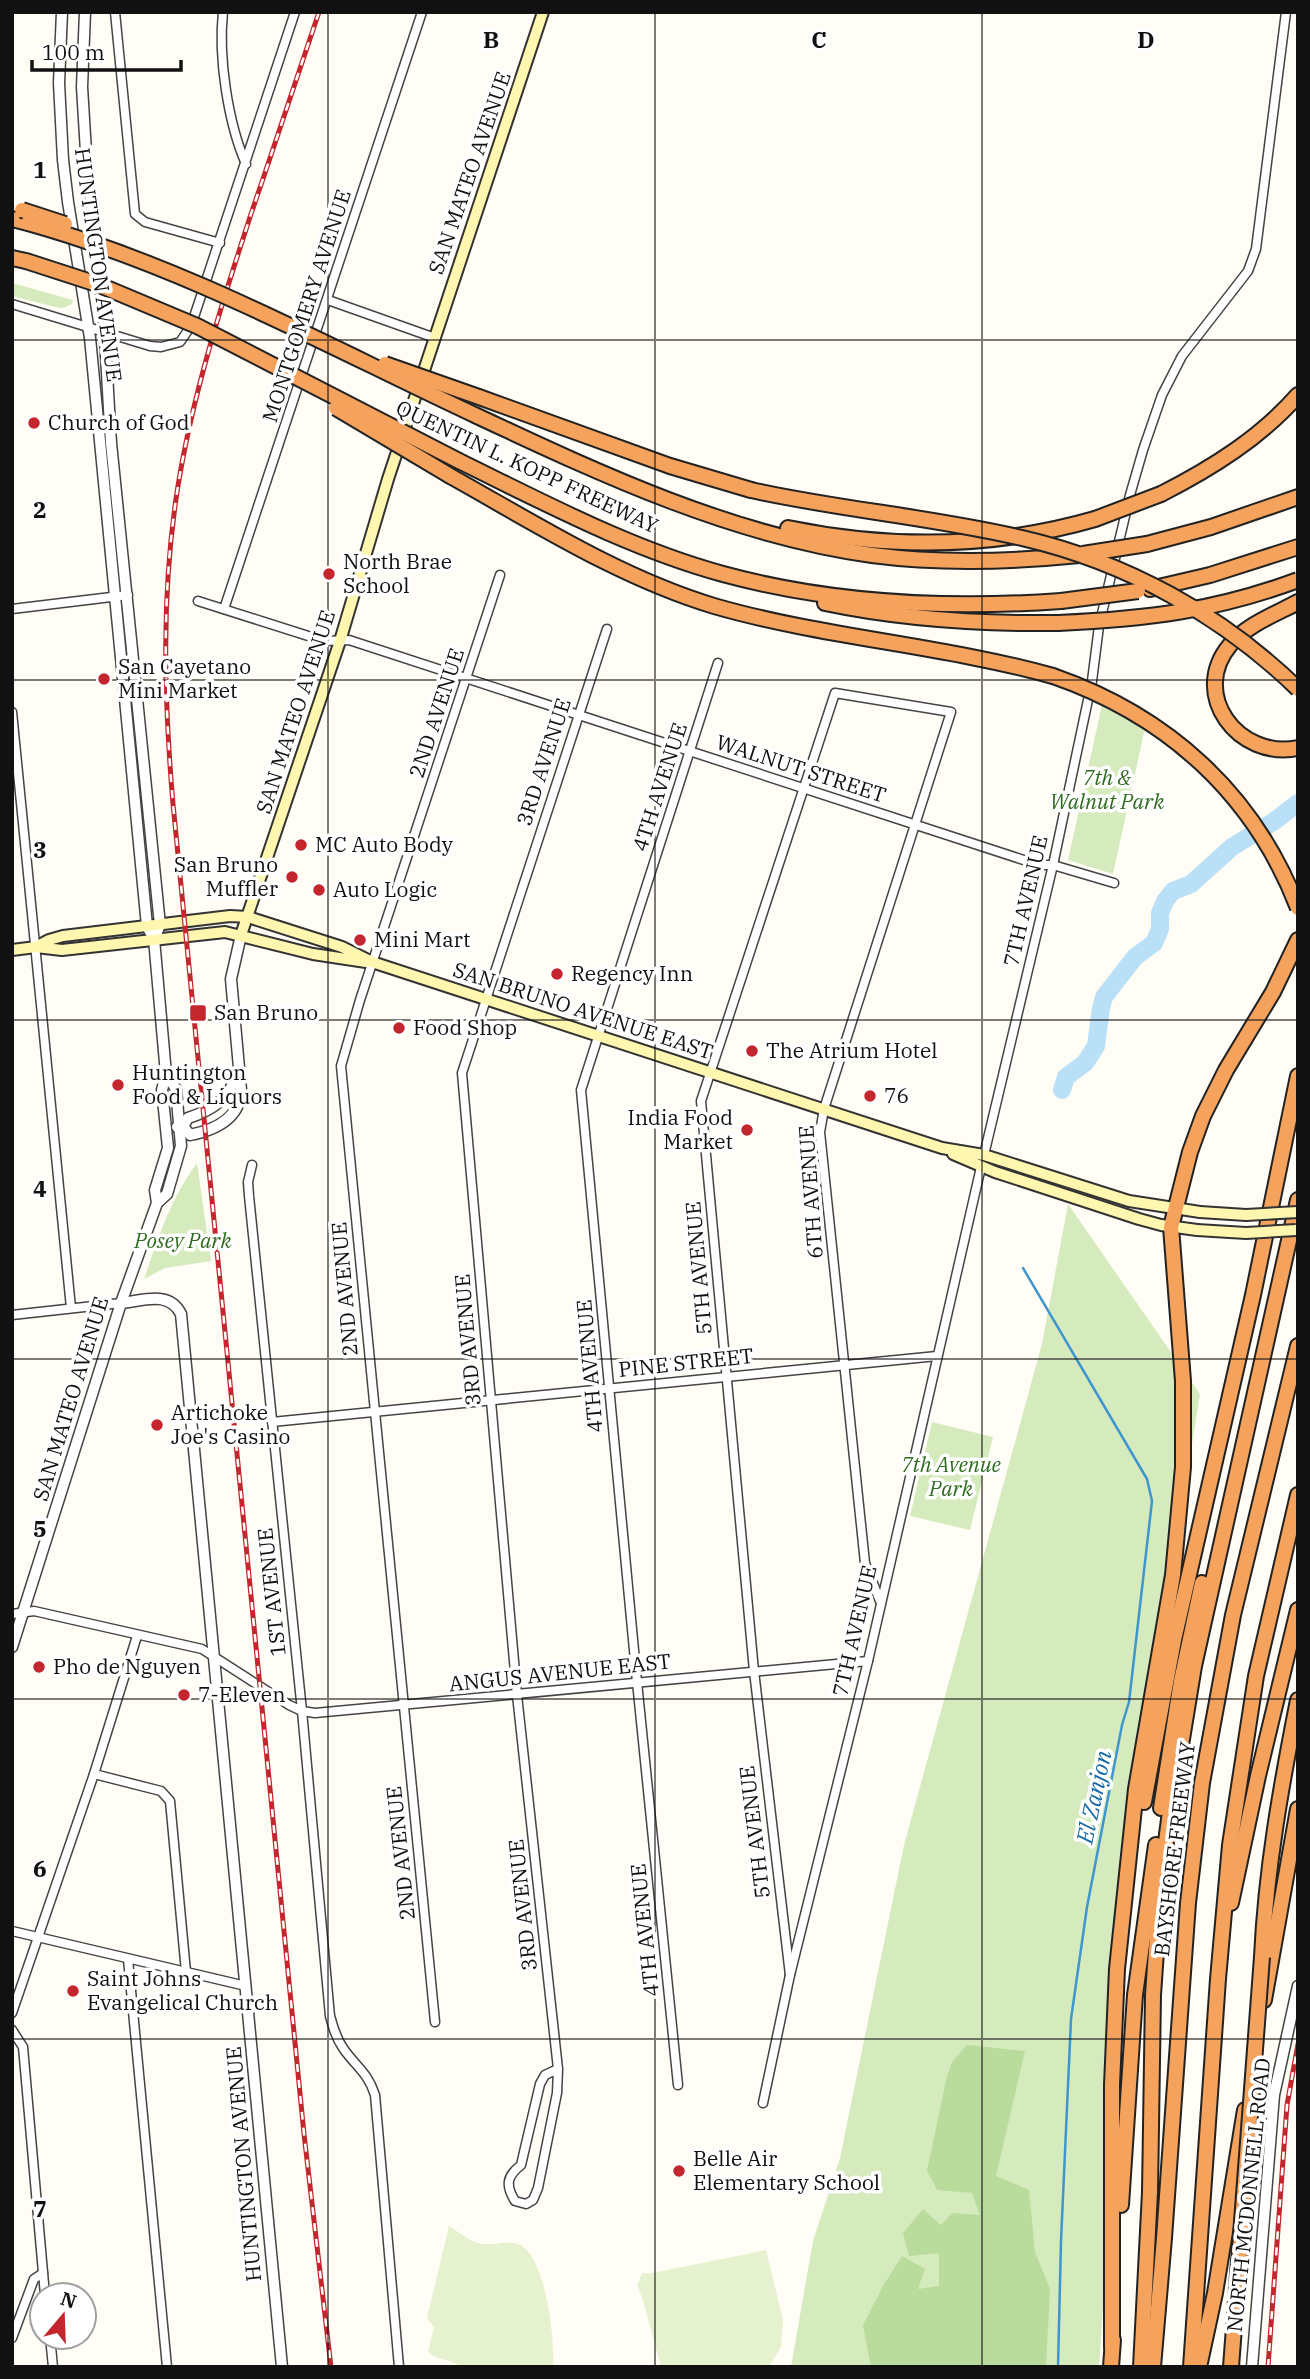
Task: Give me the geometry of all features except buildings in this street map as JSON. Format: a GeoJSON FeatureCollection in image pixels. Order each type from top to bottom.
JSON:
{"type":"FeatureCollection","features":[{"type":"Feature","properties":{"kind":"highway","name":"QUENTIN L. KOPP FREEWAY"},"geometry":{"type":"LineString","coordinates":[[19,215],[89,233],[607,475],[676,502],[772,534],[870,555],[905,559],[1013,560],[1081,555],[1147,544],[1223,524],[1298,497]]}},
{"type":"Feature","properties":{"kind":"highway","name":"QUENTIN L. KOPP FREEWAY"},"geometry":{"type":"LineString","coordinates":[[17,260],[97,284],[197,326],[459,461],[601,530],[722,574],[813,593],[898,603],[978,605],[1060,601],[1138,591],[1210,575],[1298,547]]}},
{"type":"Feature","properties":{"kind":"highway"},"geometry":{"type":"LineString","coordinates":[[257,310],[370,359],[670,466],[794,499],[1003,534],[1086,557],[1145,582],[1201,613],[1254,650],[1298,689]]}},
{"type":"Feature","properties":{"kind":"highway"},"geometry":{"type":"LineString","coordinates":[[237,347],[452,477],[589,554],[671,590],[712,605],[795,626],[1013,666],[1053,676],[1086,688],[1143,717],[1198,758],[1222,782],[1263,836],[1298,908]]}},
{"type":"Feature","properties":{"kind":"highway"},"geometry":{"type":"LineString","coordinates":[[676,502],[805,532],[907,543],[1004,539],[1094,519],[1161,494],[1227,457],[1252,439],[1298,395]]}},
{"type":"Feature","properties":{"kind":"highway"},"geometry":{"type":"LineString","coordinates":[[722,574],[788,594],[856,610],[934,619],[1017,623],[1133,618],[1198,610],[1243,599],[1298,580]]}},
{"type":"Feature","properties":{"kind":"highway"},"geometry":{"type":"LineString","coordinates":[[1298,602],[1248,630],[1230,645],[1220,664],[1216,688],[1222,712],[1238,734],[1249,742],[1273,750],[1298,748]]}},
{"type":"Feature","properties":{"kind":"highway"},"geometry":{"type":"LineString","coordinates":[[1112,2347],[1112,2085],[1117,1969],[1136,1789],[1170,1597],[1180,1513],[1184,1402],[1171,1227],[1190,1152],[1203,1116],[1226,1070],[1273,992],[1298,940]]}},
{"type":"Feature","properties":{"kind":"highway"},"geometry":{"type":"LineString","coordinates":[[1117,1969],[1149,1773],[1172,1654],[1253,1295],[1298,1076]]}},
{"type":"Feature","properties":{"kind":"highway"},"geometry":{"type":"LineString","coordinates":[[1141,2367],[1150,2192],[1153,1995],[1161,1879],[1187,1706],[1298,1200]]}},
{"type":"Feature","properties":{"kind":"highway","name":"BAYSHORE FREEWAY"},"geometry":{"type":"LineString","coordinates":[[1153,2367],[1188,1903],[1200,1796],[1213,1712],[1233,1615],[1298,1346]]}},
{"type":"Feature","properties":{"kind":"highway"},"geometry":{"type":"LineString","coordinates":[[1191,2367],[1219,1959],[1230,1845],[1249,1712],[1298,1495]]}},
{"type":"Feature","properties":{"kind":"highway"},"geometry":{"type":"LineString","coordinates":[[1111,2367],[1128,2084],[1135,1995],[1145,1920],[1181,1681],[1203,1577],[1225,1524]]}},
{"type":"Feature","properties":{"kind":"highway"},"geometry":{"type":"LineString","coordinates":[[1219,1959],[1258,1776],[1298,1610]]}},
{"type":"Feature","properties":{"kind":"highway"},"geometry":{"type":"LineString","coordinates":[[1231,2367],[1262,1957],[1294,1746],[1298,1700]]}},
{"type":"Feature","properties":{"kind":"highway"},"geometry":{"type":"LineString","coordinates":[[1199,2367],[1215,2293],[1298,1809]]}},
{"type":"Feature","properties":{"kind":"main road","name":"SAN MATEO AVENUE"},"geometry":{"type":"LineString","coordinates":[[241,935],[340,641],[388,479],[543,12]]}},
{"type":"Feature","properties":{"kind":"main road","name":"SAN BRUNO AVENUE EAST"},"geometry":{"type":"LineString","coordinates":[[36,947],[63,936],[230,916],[248,917],[342,947],[372,962],[983,1161],[1118,1198],[1174,1209],[1246,1215],[1298,1212]]}},
{"type":"Feature","properties":{"kind":"main road","name":"SAN BRUNO AVENUE EAST"},"geometry":{"type":"LineString","coordinates":[[36,947],[62,950],[216,933],[241,935],[313,954],[372,962]]}},
{"type":"Feature","properties":{"kind":"main road"},"geometry":{"type":"LineString","coordinates":[[12,950],[36,947]]}},
{"type":"Feature","properties":{"kind":"main road","name":"SAN BRUNO AVENUE EAST"},"geometry":{"type":"LineString","coordinates":[[983,1161],[1131,1216],[1171,1227],[1246,1233],[1298,1230]]}},
{"type":"Feature","properties":{"kind":"street","name":"HUNTINGTON AVENUE"},"geometry":{"type":"LineString","coordinates":[[62,12],[59,83],[63,160],[88,326],[147,926],[154,939],[166,1074],[162,1090],[167,1129]]}},
{"type":"Feature","properties":{"kind":"street","name":"HUNTINGTON AVENUE"},"geometry":{"type":"LineString","coordinates":[[85,12],[83,120],[105,332],[111,443],[160,925],[154,939]]}},
{"type":"Feature","properties":{"kind":"street"},"geometry":{"type":"LineString","coordinates":[[115,12],[134,208],[139,219],[220,243]]}},
{"type":"Feature","properties":{"kind":"street"},"geometry":{"type":"LineString","coordinates":[[223,12],[222,40],[228,106],[235,136],[246,164]]}},
{"type":"Feature","properties":{"kind":"street"},"geometry":{"type":"LineString","coordinates":[[12,304],[161,348],[180,342],[191,326],[220,243],[295,12]]}},
{"type":"Feature","properties":{"kind":"street","name":"MONTGOMERY AVENUE"},"geometry":{"type":"LineString","coordinates":[[224,609],[422,12]]}},
{"type":"Feature","properties":{"kind":"street","name":"7TH AVENUE"},"geometry":{"type":"LineString","coordinates":[[763,2103],[790,1975],[868,1661],[1052,865],[1094,674],[1099,626],[1130,495],[1163,396],[1182,356],[1248,271],[1256,248],[1286,12]]}},
{"type":"Feature","properties":{"kind":"street"},"geometry":{"type":"LineString","coordinates":[[328,300],[435,338]]}},
{"type":"Feature","properties":{"kind":"street","name":"2ND AVENUE"},"geometry":{"type":"LineString","coordinates":[[435,2022],[341,1066],[372,962],[500,575]]}},
{"type":"Feature","properties":{"kind":"street"},"geometry":{"type":"LineString","coordinates":[[12,609],[128,595]]}},
{"type":"Feature","properties":{"kind":"street","name":"WALNUT STREET"},"geometry":{"type":"LineString","coordinates":[[198,601],[324,641],[349,640],[1040,865],[1052,865],[1114,883]]}},
{"type":"Feature","properties":{"kind":"street","name":"3RD AVENUE"},"geometry":{"type":"LineString","coordinates":[[558,2069],[545,2075],[540,2084],[522,2165],[512,2172],[508,2183],[515,2201],[526,2204],[533,2200],[538,2188],[557,2093],[558,2069],[517,1695],[462,1073],[607,629]]}},
{"type":"Feature","properties":{"kind":"street","name":"4TH AVENUE"},"geometry":{"type":"LineString","coordinates":[[678,2085],[580,1090],[718,663]]}},
{"type":"Feature","properties":{"kind":"street","name":"5TH AVENUE"},"geometry":{"type":"LineString","coordinates":[[790,1975],[754,1671],[701,1101],[835,693],[951,712]]}},
{"type":"Feature","properties":{"kind":"street"},"geometry":{"type":"LineString","coordinates":[[12,712],[71,1308]]}},
{"type":"Feature","properties":{"kind":"street","name":"6TH AVENUE"},"geometry":{"type":"LineString","coordinates":[[880,1601],[865,1563],[820,1132],[824,1109],[951,712]]}},
{"type":"Feature","properties":{"kind":"street","name":"SAN MATEO AVENUE"},"geometry":{"type":"LineString","coordinates":[[157,1203],[155,1190],[168,1149],[167,1129],[181,1130],[190,1135],[215,1128],[227,1121],[241,1096],[231,979],[241,935]]}},
{"type":"Feature","properties":{"kind":"street","name":"SAN MATEO AVENUE"},"geometry":{"type":"LineString","coordinates":[[12,1647],[18,1613],[121,1303],[157,1203],[167,1194],[181,1152],[181,1130],[188,1118],[206,1112],[221,1102],[235,1081],[238,1069]]}},
{"type":"Feature","properties":{"kind":"street","name":"HUNTINGTON AVENUE"},"geometry":{"type":"LineString","coordinates":[[166,1074],[176,1089],[181,1130]]}},
{"type":"Feature","properties":{"kind":"street","name":"1ST AVENUE"},"geometry":{"type":"LineString","coordinates":[[252,1166],[248,1182],[249,1196],[302,1711],[330,2016],[339,2041],[366,2074],[375,2095],[400,2367]]}},
{"type":"Feature","properties":{"kind":"street","name":"HUNTINGTON AVENUE"},"geometry":{"type":"LineString","coordinates":[[121,1303],[164,1298],[176,1304],[181,1314],[282,2367]]}},
{"type":"Feature","properties":{"kind":"street"},"geometry":{"type":"LineString","coordinates":[[12,1315],[121,1303]]}},
{"type":"Feature","properties":{"kind":"street","name":"PINE STREET"},"geometry":{"type":"LineString","coordinates":[[272,1422],[937,1356]]}},
{"type":"Feature","properties":{"kind":"street","name":"ANGUS AVENUE EAST"},"geometry":{"type":"LineString","coordinates":[[18,1613],[34,1611],[202,1649],[262,1689],[302,1711],[315,1713],[868,1661]]}},
{"type":"Feature","properties":{"kind":"street"},"geometry":{"type":"LineString","coordinates":[[12,2013],[94,1774],[137,1636]]}},
{"type":"Feature","properties":{"kind":"street"},"geometry":{"type":"LineString","coordinates":[[94,1774],[161,1791],[170,1801],[186,1972]]}},
{"type":"Feature","properties":{"kind":"street"},"geometry":{"type":"LineString","coordinates":[[12,1931],[246,1986]]}},
{"type":"Feature","properties":{"kind":"street"},"geometry":{"type":"LineString","coordinates":[[128,1959],[167,2367]]}},
{"type":"Feature","properties":{"kind":"street","name":"NORTH MCDONNELL ROAD"},"geometry":{"type":"LineString","coordinates":[[1252,2367],[1274,2095],[1298,1986]]}},
{"type":"Feature","properties":{"kind":"street"},"geometry":{"type":"LineString","coordinates":[[12,2030],[23,2047],[44,2281]]}},
{"type":"Feature","properties":{"kind":"street"},"geometry":{"type":"LineString","coordinates":[[12,2338],[34,2279],[43,2273]]}},
{"type":"Feature","properties":{"kind":"green space"},"geometry":{"type":"Polygon","coordinates":[[[12,283],[73,300],[72,304],[63,308],[55,307],[12,296],[12,283]]]}},
{"type":"Feature","properties":{"kind":"green space","name":"7th & Walnut Park"},"geometry":{"type":"Polygon","coordinates":[[[1105,691],[1147,719],[1113,874],[1068,860],[1105,691]]]}},
{"type":"Feature","properties":{"kind":"green space","name":"Posey Park"},"geometry":{"type":"Polygon","coordinates":[[[197,1163],[211,1261],[165,1268],[144,1279],[172,1205],[197,1163]]]}},
{"type":"Feature","properties":{"kind":"green space"},"geometry":{"type":"Polygon","coordinates":[[[1068,1204],[1200,1394],[1176,1544],[1175,1608],[1136,1813],[1110,2028],[1104,2292],[1099,2367],[791,2367],[813,2241],[840,2158],[904,1845],[1042,1344],[1068,1204]]]}},
{"type":"Feature","properties":{"kind":"green space","name":"7th Avenue Park"},"geometry":{"type":"Polygon","coordinates":[[[932,1422],[993,1437],[970,1530],[910,1516],[932,1422]]]}},
{"type":"Feature","properties":{"kind":"green space"},"geometry":{"type":"Polygon","coordinates":[[[967,2045],[1025,2051],[996,2176],[1029,2190],[1035,2252],[1050,2289],[1046,2367],[871,2367],[863,2325],[902,2256],[925,2269],[918,2289],[939,2286],[939,2253],[909,2256],[903,2233],[923,2209],[941,2225],[952,2213],[980,2215],[972,2193],[937,2190],[927,2171],[947,2076],[952,2062],[967,2045]]]}},
{"type":"Feature","properties":{"kind":"green space"},"geometry":{"type":"Polygon","coordinates":[[[449,2226],[478,2243],[515,2243],[529,2253],[536,2265],[547,2300],[553,2367],[461,2367],[428,2352],[434,2327],[427,2318],[449,2226]]]}},
{"type":"Feature","properties":{"kind":"green space"},"geometry":{"type":"Polygon","coordinates":[[[766,2250],[783,2320],[781,2347],[769,2367],[661,2367],[637,2285],[642,2273],[766,2250]]]}},
{"type":"Feature","properties":{"kind":"waterway"},"geometry":{"type":"LineString","coordinates":[[1062,1090],[1066,1077],[1085,1063],[1096,1046],[1104,997],[1135,957],[1154,943],[1160,929],[1160,913],[1173,891],[1191,884],[1232,847],[1298,803]]}},
{"type":"Feature","properties":{"kind":"waterway","name":"El Zanjon"},"geometry":{"type":"LineString","coordinates":[[1023,1268],[1147,1479],[1152,1501],[1129,1702],[1122,1725],[1087,1907],[1071,2019],[1058,2367]]}},
{"type":"Feature","properties":{"kind":"railway"},"geometry":{"type":"LineString","coordinates":[[319,12],[229,281],[184,451],[169,565],[166,684],[173,804],[304,2134],[331,2367]]}},
{"type":"Feature","properties":{"kind":"railway"},"geometry":{"type":"LineString","coordinates":[[1268,2367],[1287,2105],[1298,2044]]}},
{"type":"Feature","properties":{"kind":"place","name":"Church of God"},"geometry":{"type":"Point","coordinates":[34,423]}},
{"type":"Feature","properties":{"kind":"place","name":"North Brae School"},"geometry":{"type":"Point","coordinates":[329,574]}},
{"type":"Feature","properties":{"kind":"place","name":"San Cayetano Mini Market"},"geometry":{"type":"Point","coordinates":[104,679]}},
{"type":"Feature","properties":{"kind":"place","name":"MC Auto Body"},"geometry":{"type":"Point","coordinates":[301,845]}},
{"type":"Feature","properties":{"kind":"place","name":"San Bruno Muffler"},"geometry":{"type":"Point","coordinates":[292,877]}},
{"type":"Feature","properties":{"kind":"place","name":"Auto Logic"},"geometry":{"type":"Point","coordinates":[319,890]}},
{"type":"Feature","properties":{"kind":"place","name":"Mini Mart"},"geometry":{"type":"Point","coordinates":[360,940]}},
{"type":"Feature","properties":{"kind":"place","name":"Regency Inn"},"geometry":{"type":"Point","coordinates":[557,974]}},
{"type":"Feature","properties":{"kind":"place","name":"San Bruno"},"geometry":{"type":"Point","coordinates":[198,1013]}},
{"type":"Feature","properties":{"kind":"place","name":"Food Shop"},"geometry":{"type":"Point","coordinates":[399,1028]}},
{"type":"Feature","properties":{"kind":"place","name":"The Atrium Hotel"},"geometry":{"type":"Point","coordinates":[752,1051]}},
{"type":"Feature","properties":{"kind":"place","name":"Huntington Food & Liquors"},"geometry":{"type":"Point","coordinates":[118,1085]}},
{"type":"Feature","properties":{"kind":"place","name":"76"},"geometry":{"type":"Point","coordinates":[870,1096]}},
{"type":"Feature","properties":{"kind":"place","name":"India Food Market"},"geometry":{"type":"Point","coordinates":[747,1130]}},
{"type":"Feature","properties":{"kind":"place","name":"Artichoke Joe's Casino"},"geometry":{"type":"Point","coordinates":[157,1425]}},
{"type":"Feature","properties":{"kind":"place","name":"Pho de Nguyen"},"geometry":{"type":"Point","coordinates":[39,1667]}},
{"type":"Feature","properties":{"kind":"place","name":"7-Eleven"},"geometry":{"type":"Point","coordinates":[184,1695]}},
{"type":"Feature","properties":{"kind":"place","name":"Saint Johns Evangelical Church"},"geometry":{"type":"Point","coordinates":[73,1991]}},
{"type":"Feature","properties":{"kind":"place","name":"Belle Air Elementary School"},"geometry":{"type":"Point","coordinates":[679,2171]}}]}
